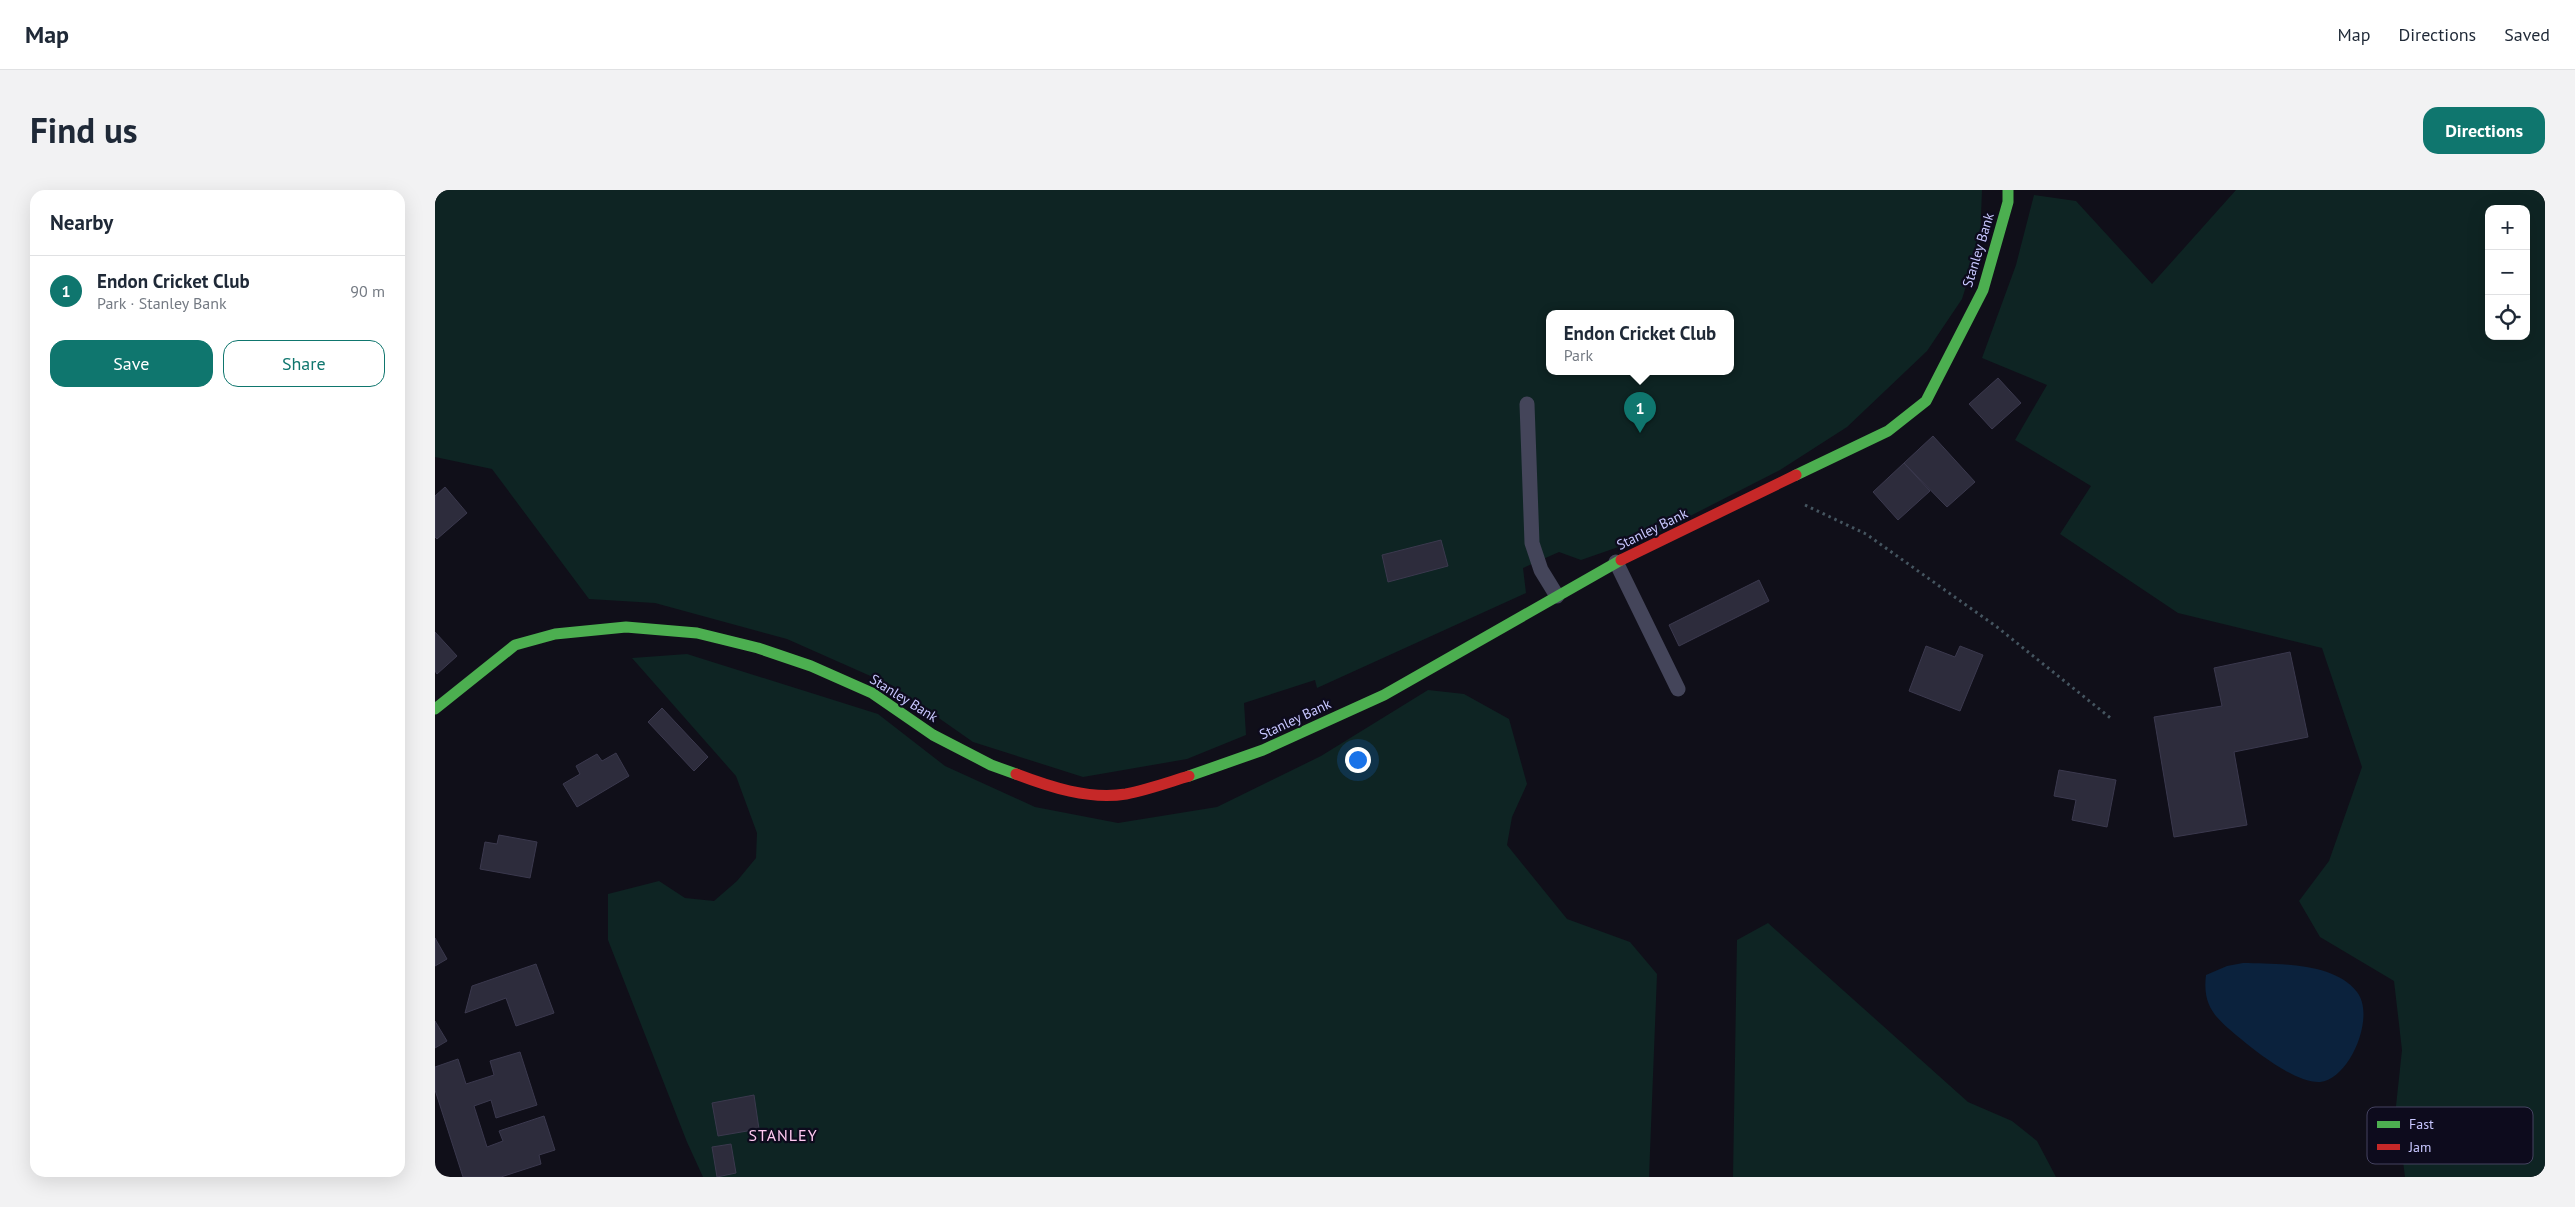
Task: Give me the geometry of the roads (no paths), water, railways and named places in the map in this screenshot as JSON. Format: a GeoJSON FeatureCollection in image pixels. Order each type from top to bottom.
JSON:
{"type":"FeatureCollection","features":[{"type":"Feature","properties":{"kind":"street","name":"Stanley Bank"},"geometry":{"type":"LineString","coordinates":[[435,709],[515,645],[547,636],[626,627],[697,634],[758,648],[811,666],[872,694],[933,735],[991,765],[1049,787],[1089,794],[1125,794],[1192,775],[1263,750],[1383,695],[1616,562],[1888,431],[1926,401],[1983,290],[2008,202],[2008,190]]}},
{"type":"Feature","properties":{"kind":"lane"},"geometry":{"type":"LineString","coordinates":[[1527,404],[1531,543],[1541,570],[1557,596]]}},
{"type":"Feature","properties":{"kind":"lane"},"geometry":{"type":"LineString","coordinates":[[1616,562],[1678,689]]}},
{"type":"Feature","properties":{"kind":"water"},"geometry":{"type":"Polygon","coordinates":[[[2243,963],[2288,965],[2320,970],[2347,982],[2357,992],[2362,1003],[2362,1030],[2350,1059],[2341,1070],[2331,1078],[2320,1082],[2300,1078],[2268,1059],[2218,1019],[2206,996],[2206,975],[2227,966],[2243,963]]]}},
{"type":"Feature","properties":{"kind":"place","name":"Endon Cricket Club"},"geometry":{"type":"Point","coordinates":[1640,433]}},
{"type":"Feature","properties":{"kind":"district","name":"STANLEY"},"geometry":{"type":"Point","coordinates":[783,1135]}}]}
